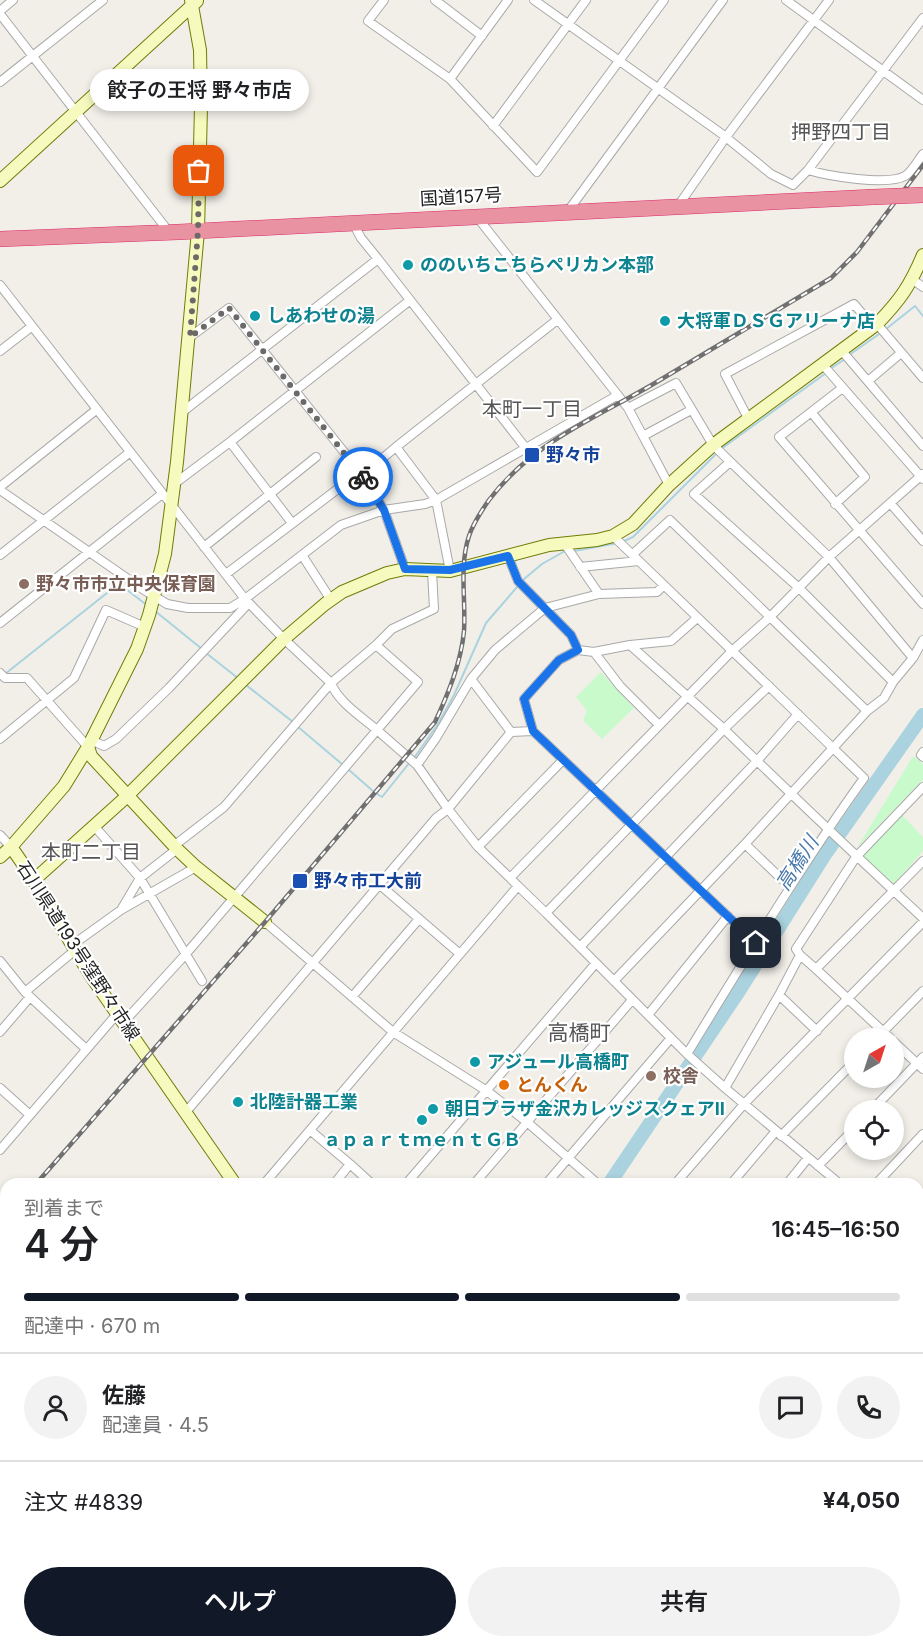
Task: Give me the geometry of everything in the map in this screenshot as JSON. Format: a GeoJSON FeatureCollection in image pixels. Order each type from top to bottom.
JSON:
{"type":"FeatureCollection","features":[{"type":"Feature","properties":{"kind":"highway","name":"国道157号"},"geometry":{"type":"LineString","coordinates":[[0,239],[923,195]]}},
{"type":"Feature","properties":{"kind":"street"},"geometry":{"type":"LineString","coordinates":[[13,0],[0,12],[169,232]]}},
{"type":"Feature","properties":{"kind":"street"},"geometry":{"type":"LineString","coordinates":[[0,82],[103,0]]}},
{"type":"Feature","properties":{"kind":"street"},"geometry":{"type":"LineString","coordinates":[[384,0],[368,21],[450,79],[537,172],[664,0]]}},
{"type":"Feature","properties":{"kind":"street"},"geometry":{"type":"LineString","coordinates":[[435,0],[482,36]]}},
{"type":"Feature","properties":{"kind":"street"},"geometry":{"type":"LineString","coordinates":[[450,79],[508,0]]}},
{"type":"Feature","properties":{"kind":"street"},"geometry":{"type":"LineString","coordinates":[[534,0],[726,137],[771,174],[793,185],[808,170],[923,18]]}},
{"type":"Feature","properties":{"kind":"street"},"geometry":{"type":"LineString","coordinates":[[493,126],[586,0]]}},
{"type":"Feature","properties":{"kind":"street"},"geometry":{"type":"LineString","coordinates":[[568,211],[723,0]]}},
{"type":"Feature","properties":{"kind":"street"},"geometry":{"type":"LineString","coordinates":[[786,0],[923,100]]}},
{"type":"Feature","properties":{"kind":"street"},"geometry":{"type":"LineString","coordinates":[[678,206],[726,137],[829,0]]}},
{"type":"Feature","properties":{"kind":"street"},"geometry":{"type":"LineString","coordinates":[[0,181],[194,2]]}},
{"type":"Feature","properties":{"kind":"street","name":"石川県道193号窪野々市線"},"geometry":{"type":"LineString","coordinates":[[194,2],[200,50],[201,106],[198,231],[190,337],[165,554],[137,649],[90,743],[64,786],[11,847],[120,1019],[231,1178]]}},
{"type":"Feature","properties":{"kind":"street"},"geometry":{"type":"LineString","coordinates":[[808,170],[826,176],[868,180],[896,178],[906,175],[923,154]]}},
{"type":"Feature","properties":{"kind":"street"},"geometry":{"type":"LineString","coordinates":[[477,217],[628,408],[669,485]]}},
{"type":"Feature","properties":{"kind":"street"},"geometry":{"type":"LineString","coordinates":[[353,222],[361,238],[525,447]]}},
{"type":"Feature","properties":{"kind":"street"},"geometry":{"type":"LineString","coordinates":[[618,540],[669,485],[717,449],[749,420],[826,370],[881,329],[897,303],[918,284],[923,255]]}},
{"type":"Feature","properties":{"kind":"street"},"geometry":{"type":"LineString","coordinates":[[181,413],[378,259]]}},
{"type":"Feature","properties":{"kind":"street"},"geometry":{"type":"LineString","coordinates":[[0,285],[245,599],[331,683],[333,689],[351,707],[414,761],[478,847],[632,1000],[713,1078],[833,1178]]}},
{"type":"Feature","properties":{"kind":"street"},"geometry":{"type":"LineString","coordinates":[[174,484],[409,300]]}},
{"type":"Feature","properties":{"kind":"street"},"geometry":{"type":"LineString","coordinates":[[749,420],[725,374],[854,304],[870,323],[881,329],[923,378]]}},
{"type":"Feature","properties":{"kind":"street"},"geometry":{"type":"LineString","coordinates":[[190,337],[229,308],[360,472],[384,510],[405,569]]}},
{"type":"Feature","properties":{"kind":"street"},"geometry":{"type":"LineString","coordinates":[[226,574],[360,472],[378,462],[557,320]]}},
{"type":"Feature","properties":{"kind":"street"},"geometry":{"type":"LineString","coordinates":[[0,351],[31,327]]}},
{"type":"Feature","properties":{"kind":"street"},"geometry":{"type":"LineString","coordinates":[[868,381],[901,353]]}},
{"type":"Feature","properties":{"kind":"street"},"geometry":{"type":"LineString","coordinates":[[846,355],[923,446]]}},
{"type":"Feature","properties":{"kind":"street"},"geometry":{"type":"LineString","coordinates":[[510,878],[732,651],[829,557],[922,476],[826,370]]}},
{"type":"Feature","properties":{"kind":"street"},"geometry":{"type":"LineString","coordinates":[[628,408],[676,383],[717,449],[829,557],[913,658]]}},
{"type":"Feature","properties":{"kind":"street"},"geometry":{"type":"LineString","coordinates":[[842,388],[778,437],[923,604]]}},
{"type":"Feature","properties":{"kind":"street"},"geometry":{"type":"LineString","coordinates":[[96,410],[0,489],[43,521],[91,552],[152,604],[188,608],[230,608],[341,525],[384,510],[425,504],[436,500],[618,395]]}},
{"type":"Feature","properties":{"kind":"street"},"geometry":{"type":"LineString","coordinates":[[643,436],[691,410]]}},
{"type":"Feature","properties":{"kind":"street"},"geometry":{"type":"LineString","coordinates":[[811,412],[866,477],[835,504]]}},
{"type":"Feature","properties":{"kind":"street"},"geometry":{"type":"LineString","coordinates":[[230,442],[292,523]]}},
{"type":"Feature","properties":{"kind":"street"},"geometry":{"type":"LineString","coordinates":[[396,447],[436,500],[450,570]]}},
{"type":"Feature","properties":{"kind":"street"},"geometry":{"type":"LineString","coordinates":[[0,555],[129,453]]}},
{"type":"Feature","properties":{"kind":"street"},"geometry":{"type":"LineString","coordinates":[[204,547],[316,457]]}},
{"type":"Feature","properties":{"kind":"street"},"geometry":{"type":"LineString","coordinates":[[730,462],[694,494],[799,588],[893,682]]}},
{"type":"Feature","properties":{"kind":"street"},"geometry":{"type":"LineString","coordinates":[[0,623],[162,494]]}},
{"type":"Feature","properties":{"kind":"street"},"geometry":{"type":"LineString","coordinates":[[891,504],[923,541]]}},
{"type":"Feature","properties":{"kind":"street"},"geometry":{"type":"LineString","coordinates":[[580,567],[636,558],[670,520],[867,711]]}},
{"type":"Feature","properties":{"kind":"street"},"geometry":{"type":"LineString","coordinates":[[34,880],[129,795],[284,639],[342,592],[387,573],[405,569],[450,570],[565,544],[618,540],[864,778],[790,887],[687,1054]]}},
{"type":"Feature","properties":{"kind":"street"},"geometry":{"type":"LineString","coordinates":[[565,544],[599,594]]}},
{"type":"Feature","properties":{"kind":"street"},"geometry":{"type":"LineString","coordinates":[[302,555],[331,600]]}},
{"type":"Feature","properties":{"kind":"street"},"geometry":{"type":"LineString","coordinates":[[508,556],[520,583],[571,635],[578,650]]}},
{"type":"Feature","properties":{"kind":"street"},"geometry":{"type":"LineString","coordinates":[[121,910],[140,878],[224,807],[331,683],[392,629],[434,609],[432,571]]}},
{"type":"Feature","properties":{"kind":"street"},"geometry":{"type":"LineString","coordinates":[[414,761],[436,738],[471,679],[495,650],[545,609],[599,594],[657,592],[664,585]]}},
{"type":"Feature","properties":{"kind":"street"},"geometry":{"type":"LineString","coordinates":[[2,675],[27,678],[46,701],[90,743],[104,746],[116,739],[170,688],[245,607],[245,599]]}},
{"type":"Feature","properties":{"kind":"street"},"geometry":{"type":"LineString","coordinates":[[0,739],[74,678],[106,610],[145,627]]}},
{"type":"Feature","properties":{"kind":"street"},"geometry":{"type":"LineString","coordinates":[[697,618],[671,641],[630,645],[594,652],[578,650],[559,660],[524,699],[533,731],[756,943]]}},
{"type":"Feature","properties":{"kind":"street"},"geometry":{"type":"LineString","coordinates":[[614,981],[745,844],[867,711],[884,698],[923,640]]}},
{"type":"Feature","properties":{"kind":"street"},"geometry":{"type":"LineString","coordinates":[[0,1150],[77,1063],[86,1049],[185,955],[418,682],[376,645]]}},
{"type":"Feature","properties":{"kind":"street"},"geometry":{"type":"LineString","coordinates":[[630,645],[686,698],[724,729],[792,793],[827,830],[923,918]]}},
{"type":"Feature","properties":{"kind":"street"},"geometry":{"type":"LineString","coordinates":[[594,652],[620,686],[659,724]]}},
{"type":"Feature","properties":{"kind":"street"},"geometry":{"type":"LineString","coordinates":[[471,679],[511,732]]}},
{"type":"Feature","properties":{"kind":"street"},"geometry":{"type":"LineString","coordinates":[[546,913],[724,729],[769,686]]}},
{"type":"Feature","properties":{"kind":"street"},"geometry":{"type":"LineString","coordinates":[[580,947],[757,761],[798,714]]}},
{"type":"Feature","properties":{"kind":"street"},"geometry":{"type":"LineString","coordinates":[[186,1112],[436,818],[448,809],[511,732],[533,731]]}},
{"type":"Feature","properties":{"kind":"street"},"geometry":{"type":"LineString","coordinates":[[90,743],[91,756],[196,867],[265,922],[393,1032],[487,1091],[527,1122],[591,1178]]}},
{"type":"Feature","properties":{"kind":"street"},"geometry":{"type":"LineString","coordinates":[[923,752],[921,755],[923,757]]}},
{"type":"Feature","properties":{"kind":"street"},"geometry":{"type":"LineString","coordinates":[[478,847],[563,760]]}},
{"type":"Feature","properties":{"kind":"street"},"geometry":{"type":"LineString","coordinates":[[875,1028],[795,949],[853,854],[923,787]]}},
{"type":"Feature","properties":{"kind":"street"},"geometry":{"type":"LineString","coordinates":[[95,827],[140,878],[202,981]]}},
{"type":"Feature","properties":{"kind":"street"},"geometry":{"type":"LineString","coordinates":[[0,835],[11,847],[0,857]]}},
{"type":"Feature","properties":{"kind":"street"},"geometry":{"type":"LineString","coordinates":[[745,844],[790,887]]}},
{"type":"Feature","properties":{"kind":"street"},"geometry":{"type":"LineString","coordinates":[[816,969],[895,892],[923,861]]}},
{"type":"Feature","properties":{"kind":"street"},"geometry":{"type":"LineString","coordinates":[[0,1032],[28,995],[73,948],[121,910],[196,867]]}},
{"type":"Feature","properties":{"kind":"street"},"geometry":{"type":"LineString","coordinates":[[380,885],[460,954]]}},
{"type":"Feature","properties":{"kind":"street"},"geometry":{"type":"LineString","coordinates":[[269,1178],[518,886]]}},
{"type":"Feature","properties":{"kind":"street"},"geometry":{"type":"LineString","coordinates":[[648,1015],[728,916]]}},
{"type":"Feature","properties":{"kind":"street"},"geometry":{"type":"LineString","coordinates":[[352,998],[419,919]]}},
{"type":"Feature","properties":{"kind":"street"},"geometry":{"type":"LineString","coordinates":[[680,1178],[744,1104],[923,922]]}},
{"type":"Feature","properties":{"kind":"street"},"geometry":{"type":"LineString","coordinates":[[725,1088],[800,954]]}},
{"type":"Feature","properties":{"kind":"street"},"geometry":{"type":"LineString","coordinates":[[0,961],[28,995],[86,1049]]}},
{"type":"Feature","properties":{"kind":"street"},"geometry":{"type":"LineString","coordinates":[[411,1178],[596,963]]}},
{"type":"Feature","properties":{"kind":"street"},"geometry":{"type":"LineString","coordinates":[[890,1028],[923,991]]}},
{"type":"Feature","properties":{"kind":"street"},"geometry":{"type":"LineString","coordinates":[[779,995],[817,1030]]}},
{"type":"Feature","properties":{"kind":"street"},"geometry":{"type":"LineString","coordinates":[[479,1178],[632,1000]]}},
{"type":"Feature","properties":{"kind":"street"},"geometry":{"type":"LineString","coordinates":[[551,1178],[671,1038]]}},
{"type":"Feature","properties":{"kind":"street"},"geometry":{"type":"LineString","coordinates":[[882,1100],[921,1063],[904,1050]]}},
{"type":"Feature","properties":{"kind":"street"},"geometry":{"type":"LineString","coordinates":[[737,1178],[844,1072]]}},
{"type":"Feature","properties":{"kind":"street"},"geometry":{"type":"LineString","coordinates":[[0,1088],[30,1114]]}},
{"type":"Feature","properties":{"kind":"street"},"geometry":{"type":"LineString","coordinates":[[311,1131],[365,1178]]}},
{"type":"Feature","properties":{"kind":"street"},"geometry":{"type":"LineString","coordinates":[[882,1178],[923,1134]]}},
{"type":"Feature","properties":{"kind":"street"},"geometry":{"type":"LineString","coordinates":[[818,1166],[844,1139]]}},
{"type":"Feature","properties":{"kind":"street"},"geometry":{"type":"LineString","coordinates":[[792,1178],[808,1158]]}},
{"type":"Feature","properties":{"kind":"street"},"geometry":{"type":"LineString","coordinates":[[339,1178],[350,1164]]}},
{"type":"Feature","properties":{"kind":"green space"},"geometry":{"type":"Polygon","coordinates":[[[601,672],[634,708],[602,739],[583,720],[587,711],[576,697],[601,672]]]}},
{"type":"Feature","properties":{"kind":"green space"},"geometry":{"type":"Polygon","coordinates":[[[913,756],[923,764],[923,780],[857,848],[913,756]]]}},
{"type":"Feature","properties":{"kind":"green space"},"geometry":{"type":"Polygon","coordinates":[[[902,815],[923,837],[923,851],[894,884],[863,856],[902,815]]]}},
{"type":"Feature","properties":{"kind":"waterway"},"geometry":{"type":"LineString","coordinates":[[886,329],[915,306],[923,316]]}},
{"type":"Feature","properties":{"kind":"waterway"},"geometry":{"type":"LineString","coordinates":[[849,355],[882,332]]}},
{"type":"Feature","properties":{"kind":"waterway"},"geometry":{"type":"LineString","coordinates":[[830,369],[845,359]]}},
{"type":"Feature","properties":{"kind":"waterway"},"geometry":{"type":"LineString","coordinates":[[721,449],[826,373]]}},
{"type":"Feature","properties":{"kind":"waterway"},"geometry":{"type":"LineString","coordinates":[[624,541],[633,537],[717,453]]}},
{"type":"Feature","properties":{"kind":"waterway"},"geometry":{"type":"LineString","coordinates":[[574,551],[618,543]]}},
{"type":"Feature","properties":{"kind":"waterway"},"geometry":{"type":"LineString","coordinates":[[414,758],[438,724],[454,695],[486,623],[524,579],[542,564],[565,551]]}},
{"type":"Feature","properties":{"kind":"waterway"},"geometry":{"type":"LineString","coordinates":[[5,674],[112,589],[122,586],[148,606]]}},
{"type":"Feature","properties":{"kind":"waterway"},"geometry":{"type":"LineString","coordinates":[[155,611],[202,649]]}},
{"type":"Feature","properties":{"kind":"waterway"},"geometry":{"type":"LineString","coordinates":[[206,653],[239,679]]}},
{"type":"Feature","properties":{"kind":"waterway"},"geometry":{"type":"LineString","coordinates":[[246,685],[293,722]]}},
{"type":"Feature","properties":{"kind":"waterway","name":"高橋川"},"geometry":{"type":"LineString","coordinates":[[613,1178],[739,991],[824,856],[923,715]]}},
{"type":"Feature","properties":{"kind":"waterway"},"geometry":{"type":"LineString","coordinates":[[297,726],[343,765]]}},
{"type":"Feature","properties":{"kind":"waterway"},"geometry":{"type":"LineString","coordinates":[[377,794],[382,797],[410,762]]}},
{"type":"Feature","properties":{"kind":"waterway"},"geometry":{"type":"LineString","coordinates":[[348,769],[374,792]]}},
{"type":"Feature","properties":{"kind":"railway"},"geometry":{"type":"LineString","coordinates":[[41,1178],[265,922],[435,722],[460,655],[464,631],[464,559],[469,536],[483,508],[506,480],[525,462],[566,433],[831,278],[857,252],[923,165]]}},
{"type":"Feature","properties":{"kind":"way so far"},"geometry":{"type":"LineString","coordinates":[[199,171],[198,231],[190,337],[229,308],[363,477]]}},
{"type":"Feature","properties":{"kind":"place","name":"餃子の王将 野々市店"},"geometry":{"type":"Point","coordinates":[199,171]}},
{"type":"Feature","properties":{"kind":"place","name":"ののいちこちらペリカン本部"},"geometry":{"type":"Point","coordinates":[408,265]}},
{"type":"Feature","properties":{"kind":"place","name":"しあわせの湯"},"geometry":{"type":"Point","coordinates":[255,316]}},
{"type":"Feature","properties":{"kind":"place","name":"大将軍ＤＳＧアリーナ店"},"geometry":{"type":"Point","coordinates":[665,321]}},
{"type":"Feature","properties":{"kind":"place","name":"野々市"},"geometry":{"type":"Point","coordinates":[532,455]}},
{"type":"Feature","properties":{"kind":"place","name":"野々市市立中央保育園"},"geometry":{"type":"Point","coordinates":[24,584]}},
{"type":"Feature","properties":{"kind":"place","name":"野々市工大前"},"geometry":{"type":"Point","coordinates":[300,881]}},
{"type":"Feature","properties":{"kind":"place","name":"アジュール高橋町"},"geometry":{"type":"Point","coordinates":[475,1062]}},
{"type":"Feature","properties":{"kind":"place","name":"校舎"},"geometry":{"type":"Point","coordinates":[651,1076]}},
{"type":"Feature","properties":{"kind":"place","name":"とんくん"},"geometry":{"type":"Point","coordinates":[504,1085]}},
{"type":"Feature","properties":{"kind":"place","name":"北陸計器工業"},"geometry":{"type":"Point","coordinates":[238,1102]}},
{"type":"Feature","properties":{"kind":"place","name":"朝日プラザ金沢カレッジスクェアⅡ"},"geometry":{"type":"Point","coordinates":[433,1109]}},
{"type":"Feature","properties":{"kind":"place","name":"ａｐａｒｔｍｅｎｔＧＢ"},"geometry":{"type":"Point","coordinates":[422,1120]}},
{"type":"Feature","properties":{"kind":"district","name":"押野四丁目"},"geometry":{"type":"Point","coordinates":[841,132]}},
{"type":"Feature","properties":{"kind":"district","name":"本町一丁目"},"geometry":{"type":"Point","coordinates":[532,409]}},
{"type":"Feature","properties":{"kind":"district","name":"本町二丁目"},"geometry":{"type":"Point","coordinates":[91,852]}},
{"type":"Feature","properties":{"kind":"district","name":"高橋町"},"geometry":{"type":"Point","coordinates":[579,1033]}},
{"type":"Feature","properties":{"kind":"route"},"geometry":{"type":"LineString","coordinates":[[363,477],[384,510],[405,569],[450,570],[508,556],[518,581],[571,635],[578,650],[559,660],[524,699],[533,731],[756,943]]}}]}
